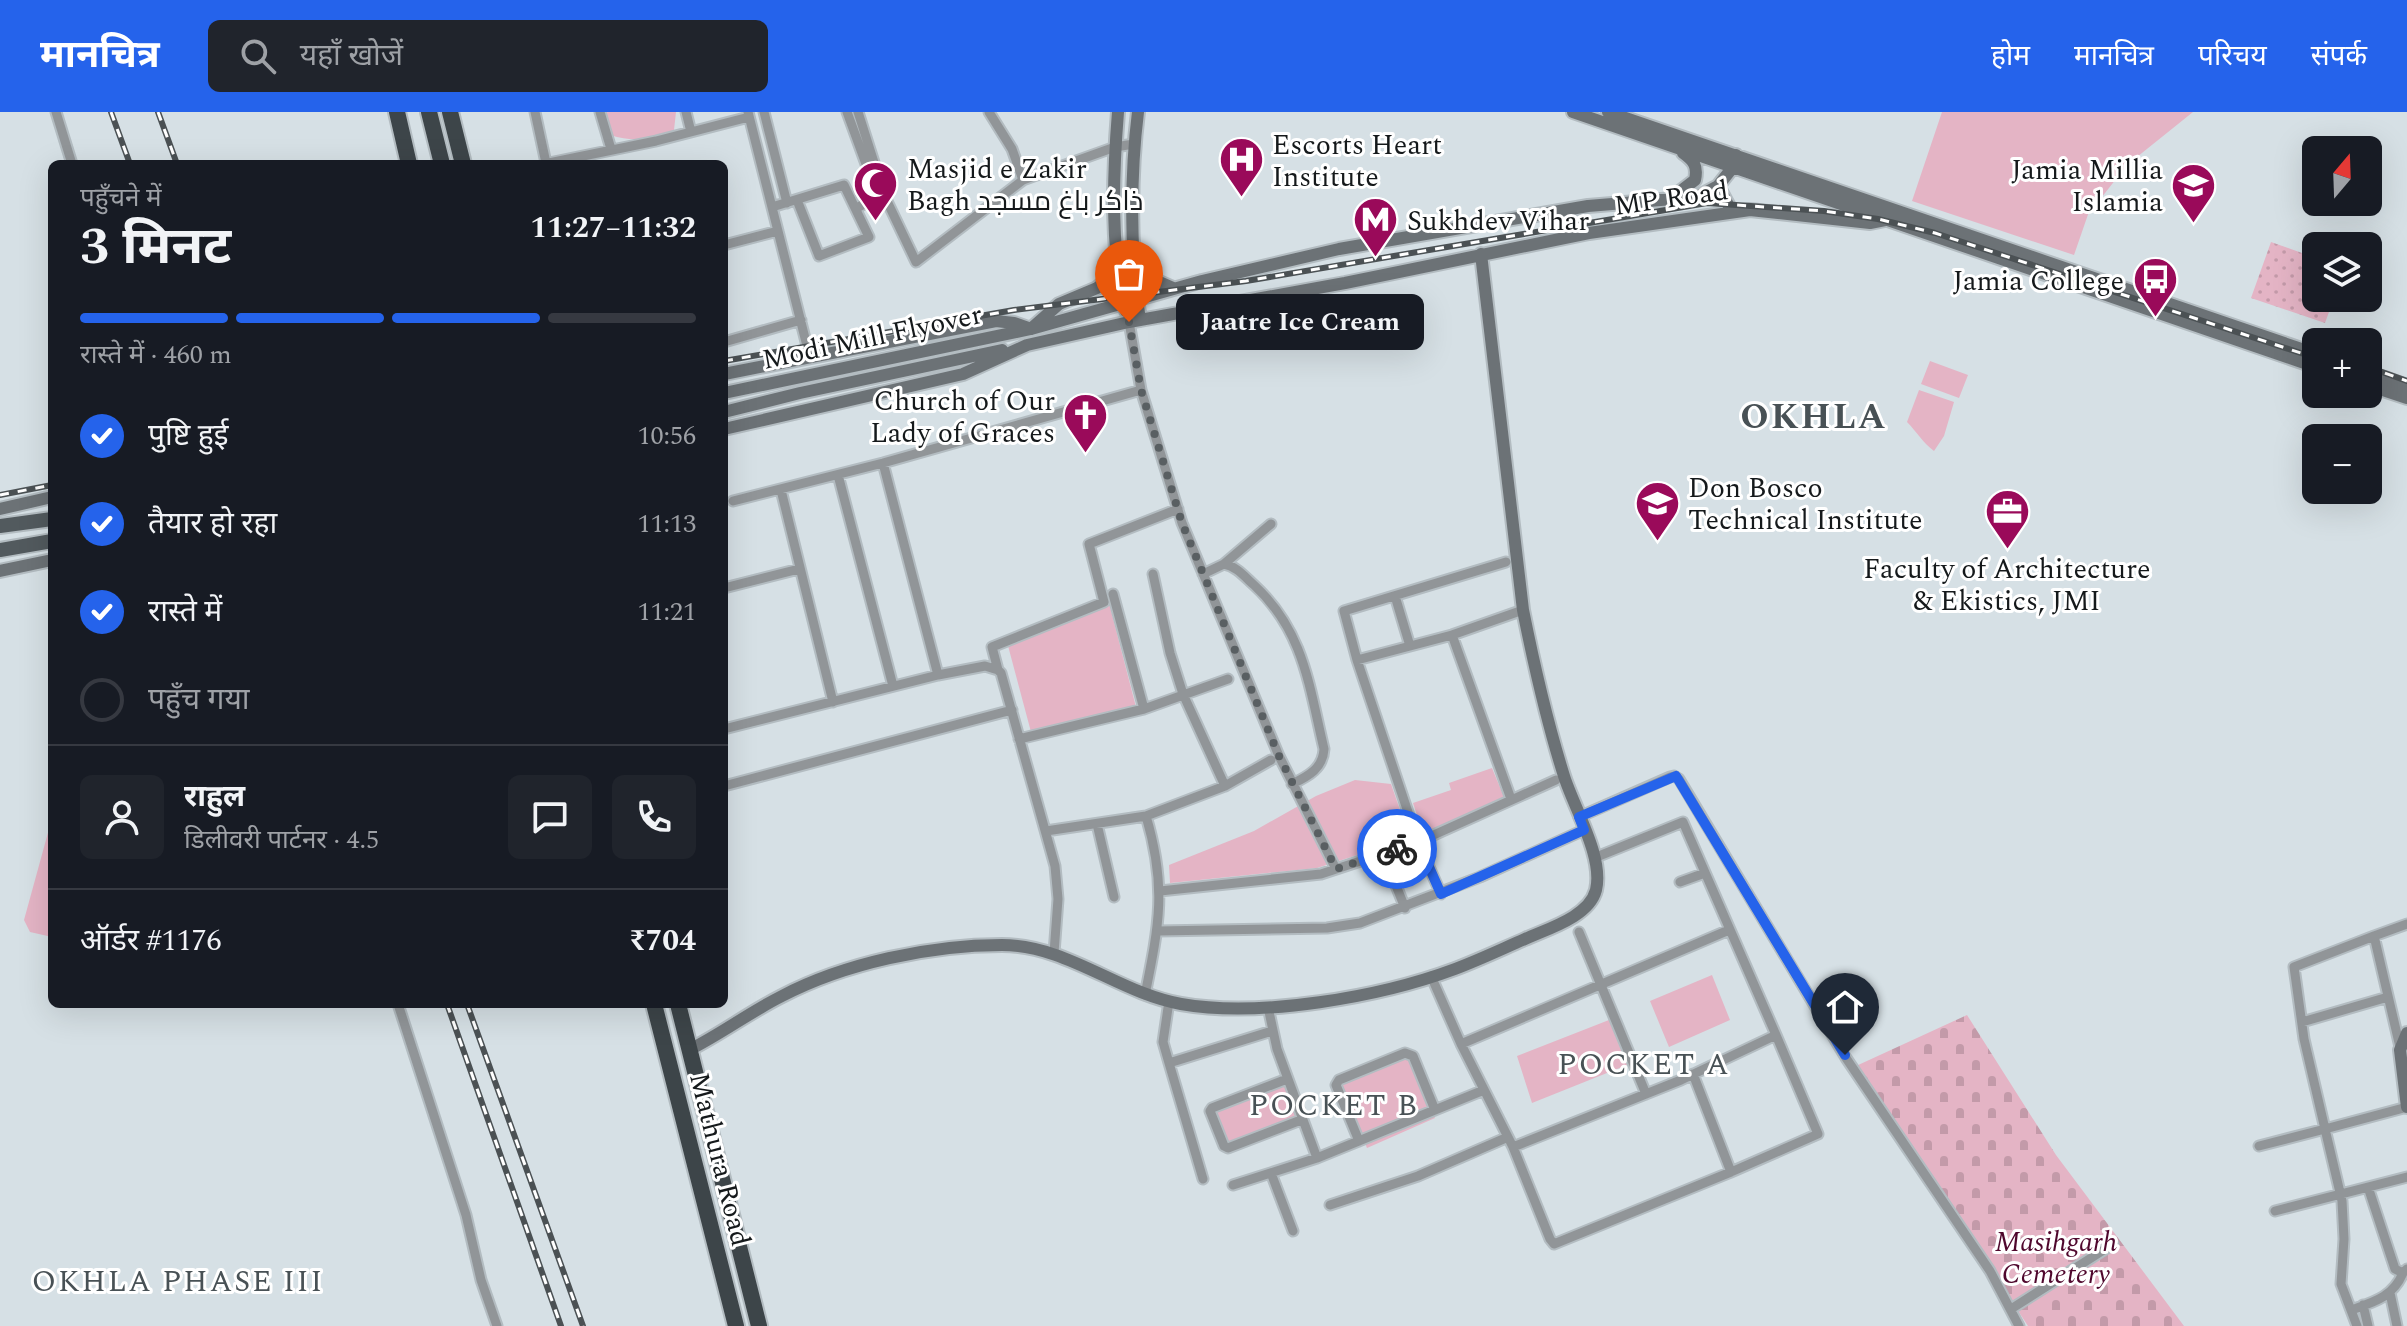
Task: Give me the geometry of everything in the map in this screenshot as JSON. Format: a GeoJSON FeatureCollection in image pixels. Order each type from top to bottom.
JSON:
{"type":"FeatureCollection","features":[{"type":"Feature","properties":{"kind":"highway"},"geometry":{"type":"LineString","coordinates":[[397,112],[408,160]]}},
{"type":"Feature","properties":{"kind":"highway"},"geometry":{"type":"LineString","coordinates":[[429,112],[441,160]]}},
{"type":"Feature","properties":{"kind":"highway"},"geometry":{"type":"LineString","coordinates":[[450,112],[462,160]]}},
{"type":"Feature","properties":{"kind":"highway","name":"Mathura Road"},"geometry":{"type":"LineString","coordinates":[[655,1008],[736,1326]]}},
{"type":"Feature","properties":{"kind":"highway","name":"Mathura Road"},"geometry":{"type":"LineString","coordinates":[[679,1008],[759,1326]]}},
{"type":"Feature","properties":{"kind":"main road"},"geometry":{"type":"LineString","coordinates":[[728,373],[996,321],[1031,329],[1059,304],[1097,288],[1115,273],[1117,261],[1115,147],[1118,112]]}},
{"type":"Feature","properties":{"kind":"main road"},"geometry":{"type":"LineString","coordinates":[[1131,302],[1135,261],[1134,144],[1138,112]]}},
{"type":"Feature","properties":{"kind":"main road"},"geometry":{"type":"LineString","coordinates":[[1573,112],[1734,161]]}},
{"type":"Feature","properties":{"kind":"main road"},"geometry":{"type":"LineString","coordinates":[[1608,112],[1734,161],[2274,346],[2302,360]]}},
{"type":"Feature","properties":{"kind":"main road"},"geometry":{"type":"LineString","coordinates":[[1666,201],[1695,180],[1697,169],[1694,161],[1672,144]]}},
{"type":"Feature","properties":{"kind":"main road","name":"MP Road"},"geometry":{"type":"LineString","coordinates":[[1131,302],[1202,281],[1339,249],[1588,206],[1697,197],[1718,186],[1734,161]]}},
{"type":"Feature","properties":{"kind":"main road"},"geometry":{"type":"LineString","coordinates":[[1718,186],[1732,212]]}},
{"type":"Feature","properties":{"kind":"main road","name":"MP Road"},"geometry":{"type":"LineString","coordinates":[[1027,345],[1135,321],[1345,283],[1589,233],[1750,210],[1870,223],[1892,215]]}},
{"type":"Feature","properties":{"kind":"main road"},"geometry":{"type":"LineString","coordinates":[[689,1050],[781,997],[826,976],[872,961],[1004,945],[1054,953],[1145,995],[1169,1001],[1209,1008],[1268,1007],[1351,996],[1431,976],[1547,929],[1581,911],[1591,901],[1596,887],[1594,858],[1564,776],[1523,610],[1481,254]]}},
{"type":"Feature","properties":{"kind":"main road"},"geometry":{"type":"LineString","coordinates":[[1117,261],[1135,321]]}},
{"type":"Feature","properties":{"kind":"main road"},"geometry":{"type":"LineString","coordinates":[[1135,261],[1170,289],[1202,281]]}},
{"type":"Feature","properties":{"kind":"main road","name":"Modi Mill Flyover"},"geometry":{"type":"LineString","coordinates":[[728,392],[1031,329],[1131,302]]}},
{"type":"Feature","properties":{"kind":"main road"},"geometry":{"type":"LineString","coordinates":[[728,428],[963,374],[1027,345]]}},
{"type":"Feature","properties":{"kind":"main road","name":"Modi Mill Flyover"},"geometry":{"type":"LineString","coordinates":[[728,411],[1027,345]]}},
{"type":"Feature","properties":{"kind":"main road"},"geometry":{"type":"LineString","coordinates":[[2274,346],[2302,351]]}},
{"type":"Feature","properties":{"kind":"main road"},"geometry":{"type":"LineString","coordinates":[[2382,377],[2407,386]]}},
{"type":"Feature","properties":{"kind":"main road"},"geometry":{"type":"LineString","coordinates":[[2382,390],[2407,398]]}},
{"type":"Feature","properties":{"kind":"main road"},"geometry":{"type":"LineString","coordinates":[[0,509],[48,498]]}},
{"type":"Feature","properties":{"kind":"main road"},"geometry":{"type":"LineString","coordinates":[[0,526],[48,520]]}},
{"type":"Feature","properties":{"kind":"main road"},"geometry":{"type":"LineString","coordinates":[[0,550],[48,542]]}},
{"type":"Feature","properties":{"kind":"main road"},"geometry":{"type":"LineString","coordinates":[[0,571],[48,561]]}},
{"type":"Feature","properties":{"kind":"main road"},"geometry":{"type":"LineString","coordinates":[[2407,1033],[2400,1047],[2407,1107]]}},
{"type":"Feature","properties":{"kind":"street"},"geometry":{"type":"LineString","coordinates":[[56,112],[71,160]]}},
{"type":"Feature","properties":{"kind":"street"},"geometry":{"type":"LineString","coordinates":[[535,112],[544,160]]}},
{"type":"Feature","properties":{"kind":"street"},"geometry":{"type":"LineString","coordinates":[[600,112],[611,149]]}},
{"type":"Feature","properties":{"kind":"street"},"geometry":{"type":"LineString","coordinates":[[686,112],[691,132]]}},
{"type":"Feature","properties":{"kind":"street"},"geometry":{"type":"LineString","coordinates":[[764,112],[792,202],[819,256],[869,237],[844,185],[792,202],[772,207]]}},
{"type":"Feature","properties":{"kind":"street"},"geometry":{"type":"LineString","coordinates":[[847,112],[874,186],[874,198],[857,208]]}},
{"type":"Feature","properties":{"kind":"street"},"geometry":{"type":"LineString","coordinates":[[858,112],[885,197],[916,262],[1023,180],[1115,147],[1134,144]]}},
{"type":"Feature","properties":{"kind":"street"},"geometry":{"type":"LineString","coordinates":[[989,112],[1012,149],[1023,180]]}},
{"type":"Feature","properties":{"kind":"street"},"geometry":{"type":"LineString","coordinates":[[563,160],[691,132],[748,115],[810,358]]}},
{"type":"Feature","properties":{"kind":"street"},"geometry":{"type":"LineString","coordinates":[[728,244],[778,231]]}},
{"type":"Feature","properties":{"kind":"street"},"geometry":{"type":"LineString","coordinates":[[728,341],[801,320]]}},
{"type":"Feature","properties":{"kind":"street"},"geometry":{"type":"LineString","coordinates":[[1135,321],[1141,390],[1178,509],[1292,784],[1336,869]]}},
{"type":"Feature","properties":{"kind":"street"},"geometry":{"type":"LineString","coordinates":[[733,501],[883,463],[1141,390]]}},
{"type":"Feature","properties":{"kind":"street"},"geometry":{"type":"LineString","coordinates":[[883,463],[938,675]]}},
{"type":"Feature","properties":{"kind":"street"},"geometry":{"type":"LineString","coordinates":[[838,475],[893,686]]}},
{"type":"Feature","properties":{"kind":"street"},"geometry":{"type":"LineString","coordinates":[[781,490],[833,702]]}},
{"type":"Feature","properties":{"kind":"street"},"geometry":{"type":"LineString","coordinates":[[1054,953],[1058,899],[1046,831],[992,647],[1104,602],[1089,544],[1178,509]]}},
{"type":"Feature","properties":{"kind":"street"},"geometry":{"type":"LineString","coordinates":[[1203,574],[1224,564],[1271,524]]}},
{"type":"Feature","properties":{"kind":"street"},"geometry":{"type":"LineString","coordinates":[[1441,894],[1418,842],[1357,660],[1344,611],[1506,562]]}},
{"type":"Feature","properties":{"kind":"street"},"geometry":{"type":"LineString","coordinates":[[1224,564],[1238,570],[1268,598],[1301,651],[1324,749],[1317,769],[1292,784]]}},
{"type":"Feature","properties":{"kind":"street"},"geometry":{"type":"LineString","coordinates":[[728,587],[799,569]]}},
{"type":"Feature","properties":{"kind":"street"},"geometry":{"type":"LineString","coordinates":[[1153,574],[1170,653],[1183,694],[1225,786]]}},
{"type":"Feature","properties":{"kind":"street"},"geometry":{"type":"LineString","coordinates":[[1113,594],[1144,709]]}},
{"type":"Feature","properties":{"kind":"street"},"geometry":{"type":"LineString","coordinates":[[1395,596],[1410,646]]}},
{"type":"Feature","properties":{"kind":"street"},"geometry":{"type":"LineString","coordinates":[[1357,660],[1452,635],[1523,610]]}},
{"type":"Feature","properties":{"kind":"street"},"geometry":{"type":"LineString","coordinates":[[1452,635],[1511,799]]}},
{"type":"Feature","properties":{"kind":"street"},"geometry":{"type":"LineString","coordinates":[[728,724],[938,675],[985,666],[998,670]]}},
{"type":"Feature","properties":{"kind":"street"},"geometry":{"type":"LineString","coordinates":[[1019,739],[1144,709],[1228,679]]}},
{"type":"Feature","properties":{"kind":"street"},"geometry":{"type":"LineString","coordinates":[[728,785],[1012,710]]}},
{"type":"Feature","properties":{"kind":"street"},"geometry":{"type":"LineString","coordinates":[[1046,831],[1146,816],[1225,786],[1271,760]]}},
{"type":"Feature","properties":{"kind":"street"},"geometry":{"type":"LineString","coordinates":[[1579,817],[1670,777],[1679,779],[1846,1058],[1990,1271],[2019,1326]]}},
{"type":"Feature","properties":{"kind":"street"},"geometry":{"type":"LineString","coordinates":[[1160,891],[1321,874],[1418,842],[1556,780]]}},
{"type":"Feature","properties":{"kind":"street"},"geometry":{"type":"LineString","coordinates":[[1145,995],[1158,931],[1160,891],[1155,846],[1146,816]]}},
{"type":"Feature","properties":{"kind":"street"},"geometry":{"type":"LineString","coordinates":[[1431,976],[1513,1147],[1554,1244],[1818,1134],[1682,822],[1594,858]]}},
{"type":"Feature","properties":{"kind":"street"},"geometry":{"type":"LineString","coordinates":[[1097,824],[1114,897]]}},
{"type":"Feature","properties":{"kind":"street"},"geometry":{"type":"LineString","coordinates":[[1158,931],[1327,928],[1360,923],[1441,894],[1584,830]]}},
{"type":"Feature","properties":{"kind":"street"},"geometry":{"type":"LineString","coordinates":[[1383,853],[1405,908]]}},
{"type":"Feature","properties":{"kind":"street"},"geometry":{"type":"LineString","coordinates":[[1680,882],[1705,873]]}},
{"type":"Feature","properties":{"kind":"street"},"geometry":{"type":"LineString","coordinates":[[2357,1326],[2341,1284],[2344,1239],[2341,1193],[2302,1022],[2294,967],[2407,924]]}},
{"type":"Feature","properties":{"kind":"street"},"geometry":{"type":"LineString","coordinates":[[1461,1044],[1729,930]]}},
{"type":"Feature","properties":{"kind":"street"},"geometry":{"type":"LineString","coordinates":[[1579,932],[1646,1094]]}},
{"type":"Feature","properties":{"kind":"street"},"geometry":{"type":"LineString","coordinates":[[2374,936],[2400,1047]]}},
{"type":"Feature","properties":{"kind":"street"},"geometry":{"type":"LineString","coordinates":[[2302,1022],[2388,997]]}},
{"type":"Feature","properties":{"kind":"street"},"geometry":{"type":"LineString","coordinates":[[1169,1001],[1163,1042],[1203,1179]]}},
{"type":"Feature","properties":{"kind":"street"},"geometry":{"type":"LineString","coordinates":[[1268,1007],[1287,1079],[1317,1158]]}},
{"type":"Feature","properties":{"kind":"street"},"geometry":{"type":"LineString","coordinates":[[399,1008],[466,1215],[481,1280],[497,1326]]}},
{"type":"Feature","properties":{"kind":"street"},"geometry":{"type":"LineString","coordinates":[[1169,1063],[1272,1031]]}},
{"type":"Feature","properties":{"kind":"street"},"geometry":{"type":"LineString","coordinates":[[1513,1147],[1693,1074],[1776,1035]]}},
{"type":"Feature","properties":{"kind":"street"},"geometry":{"type":"LineString","coordinates":[[1359,1141],[1336,1085],[1339,1080],[1405,1053],[1413,1056],[1435,1110]]}},
{"type":"Feature","properties":{"kind":"street"},"geometry":{"type":"LineString","coordinates":[[1693,1074],[1731,1172]]}},
{"type":"Feature","properties":{"kind":"street"},"geometry":{"type":"LineString","coordinates":[[1287,1079],[1210,1111],[1224,1146],[1228,1148],[1301,1120]]}},
{"type":"Feature","properties":{"kind":"street"},"geometry":{"type":"LineString","coordinates":[[1233,1185],[1317,1158],[1484,1090]]}},
{"type":"Feature","properties":{"kind":"street"},"geometry":{"type":"LineString","coordinates":[[2259,1146],[2407,1107]]}},
{"type":"Feature","properties":{"kind":"street"},"geometry":{"type":"LineString","coordinates":[[1330,1205],[1418,1176],[1508,1137]]}},
{"type":"Feature","properties":{"kind":"street"},"geometry":{"type":"LineString","coordinates":[[1271,1173],[1293,1231]]}},
{"type":"Feature","properties":{"kind":"street"},"geometry":{"type":"LineString","coordinates":[[2275,1211],[2407,1177]]}},
{"type":"Feature","properties":{"kind":"street"},"geometry":{"type":"LineString","coordinates":[[2351,1310],[2385,1298],[2398,1286],[2405,1271],[2395,1269],[2368,1187]]}},
{"type":"Feature","properties":{"kind":"street"},"geometry":{"type":"LineString","coordinates":[[2011,1309],[2113,1244]]}},
{"type":"Feature","properties":{"kind":"street"},"geometry":{"type":"LineString","coordinates":[[2390,1293],[2397,1326]]}},
{"type":"Feature","properties":{"kind":"street"},"geometry":{"type":"LineString","coordinates":[[2363,1305],[2368,1326]]}},
{"type":"Feature","properties":{"kind":"green space"},"geometry":{"type":"Polygon","coordinates":[[[602,112],[676,112],[674,130],[642,139],[610,135],[602,112]]]}},
{"type":"Feature","properties":{"kind":"green space"},"geometry":{"type":"Polygon","coordinates":[[[1942,112],[2193,112],[2127,165],[2098,202],[2093,200],[2074,255],[1912,201],[1942,112]]]}},
{"type":"Feature","properties":{"kind":"green space"},"geometry":{"type":"Polygon","coordinates":[[[2271,242],[2302,253],[2302,312],[2329,312],[2325,323],[2251,298],[2271,242]]]}},
{"type":"Feature","properties":{"kind":"green space"},"geometry":{"type":"Polygon","coordinates":[[[1930,361],[1968,375],[1959,398],[1921,384],[1930,361]]]}},
{"type":"Feature","properties":{"kind":"green space"},"geometry":{"type":"Polygon","coordinates":[[[1919,390],[1954,402],[1944,436],[1934,451],[1907,422],[1919,390]]]}},
{"type":"Feature","properties":{"kind":"green space"},"geometry":{"type":"Polygon","coordinates":[[[1108,599],[1136,707],[1031,732],[1007,642],[1108,599]]]}},
{"type":"Feature","properties":{"kind":"green space"},"geometry":{"type":"Polygon","coordinates":[[[1492,768],[1504,797],[1423,834],[1413,803],[1451,790],[1449,783],[1492,768]]]}},
{"type":"Feature","properties":{"kind":"green space"},"geometry":{"type":"Polygon","coordinates":[[[1355,780],[1391,784],[1410,838],[1317,868],[1170,883],[1169,865],[1254,831],[1316,796],[1355,780]]]}},
{"type":"Feature","properties":{"kind":"green space"},"geometry":{"type":"Polygon","coordinates":[[[48,833],[48,936],[30,932],[24,920],[48,833]]]}},
{"type":"Feature","properties":{"kind":"green space"},"geometry":{"type":"Polygon","coordinates":[[[1712,975],[1730,1020],[1669,1047],[1650,1001],[1712,975]]]}},
{"type":"Feature","properties":{"kind":"green space","name":"Masihgarh Cemetery"},"geometry":{"type":"Polygon","coordinates":[[[1967,1015],[2056,1155],[2184,1326],[2028,1326],[1856,1066],[1967,1015]]]}},
{"type":"Feature","properties":{"kind":"green space"},"geometry":{"type":"Polygon","coordinates":[[[1609,1020],[1627,1065],[1532,1103],[1517,1056],[1609,1020]]]}},
{"type":"Feature","properties":{"kind":"green space"},"geometry":{"type":"Polygon","coordinates":[[[1410,1055],[1435,1118],[1367,1148],[1340,1084],[1410,1055]]]}},
{"type":"Feature","properties":{"kind":"green space"},"geometry":{"type":"Polygon","coordinates":[[[1290,1080],[1302,1118],[1228,1145],[1212,1111],[1290,1080]]]}},
{"type":"Feature","properties":{"kind":"railway"},"geometry":{"type":"LineString","coordinates":[[111,112],[129,160]]}},
{"type":"Feature","properties":{"kind":"railway"},"geometry":{"type":"LineString","coordinates":[[158,112],[176,160]]}},
{"type":"Feature","properties":{"kind":"railway"},"geometry":{"type":"LineString","coordinates":[[728,360],[1014,310],[1246,281],[1707,203],[1824,211],[1878,219],[1935,233],[2302,353]]}},
{"type":"Feature","properties":{"kind":"railway"},"geometry":{"type":"LineString","coordinates":[[2382,372],[2407,381]]}},
{"type":"Feature","properties":{"kind":"railway"},"geometry":{"type":"LineString","coordinates":[[0,495],[48,486]]}},
{"type":"Feature","properties":{"kind":"railway"},"geometry":{"type":"LineString","coordinates":[[448,1008],[561,1326]]}},
{"type":"Feature","properties":{"kind":"railway"},"geometry":{"type":"LineString","coordinates":[[468,1008],[583,1326]]}},
{"type":"Feature","properties":{"kind":"way so far"},"geometry":{"type":"LineString","coordinates":[[1129,322],[1141,390],[1182,523],[1299,797],[1336,869],[1397,849]]}},
{"type":"Feature","properties":{"kind":"place","name":"Escorts Heart Institute"},"geometry":{"type":"Point","coordinates":[1241,199]}},
{"type":"Feature","properties":{"kind":"place","name":"Masjid e Zakir Bagh ذاکر باغ مسجد"},"geometry":{"type":"Point","coordinates":[876,223]}},
{"type":"Feature","properties":{"kind":"place","name":"Jamia Millia Islamia"},"geometry":{"type":"Point","coordinates":[2194,224]}},
{"type":"Feature","properties":{"kind":"place","name":"Sukhdev Vihar"},"geometry":{"type":"Point","coordinates":[1376,259]}},
{"type":"Feature","properties":{"kind":"place","name":"Jamia College"},"geometry":{"type":"Point","coordinates":[2155,319]}},
{"type":"Feature","properties":{"kind":"place","name":"Jaatre Ice Cream"},"geometry":{"type":"Point","coordinates":[1129,322]}},
{"type":"Feature","properties":{"kind":"place","name":"Church of Our Lady of Graces"},"geometry":{"type":"Point","coordinates":[1086,455]}},
{"type":"Feature","properties":{"kind":"place","name":"Don Bosco Technical Institute"},"geometry":{"type":"Point","coordinates":[1657,542]}},
{"type":"Feature","properties":{"kind":"place","name":"Faculty of Architecture & Ekistics, JMI"},"geometry":{"type":"Point","coordinates":[2007,550]}},
{"type":"Feature","properties":{"kind":"district","name":"OKHLA"},"geometry":{"type":"Point","coordinates":[1814,415]}},
{"type":"Feature","properties":{"kind":"district","name":"POCKET A"},"geometry":{"type":"Point","coordinates":[1644,1064]}},
{"type":"Feature","properties":{"kind":"district","name":"POCKET B"},"geometry":{"type":"Point","coordinates":[1334,1105]}},
{"type":"Feature","properties":{"kind":"district","name":"OKHLA PHASE III"},"geometry":{"type":"Point","coordinates":[178,1281]}},
{"type":"Feature","properties":{"kind":"route"},"geometry":{"type":"LineString","coordinates":[[1397,849],[1418,842],[1441,894],[1584,830],[1579,817],[1676,776],[1845,1055]]}}]}
